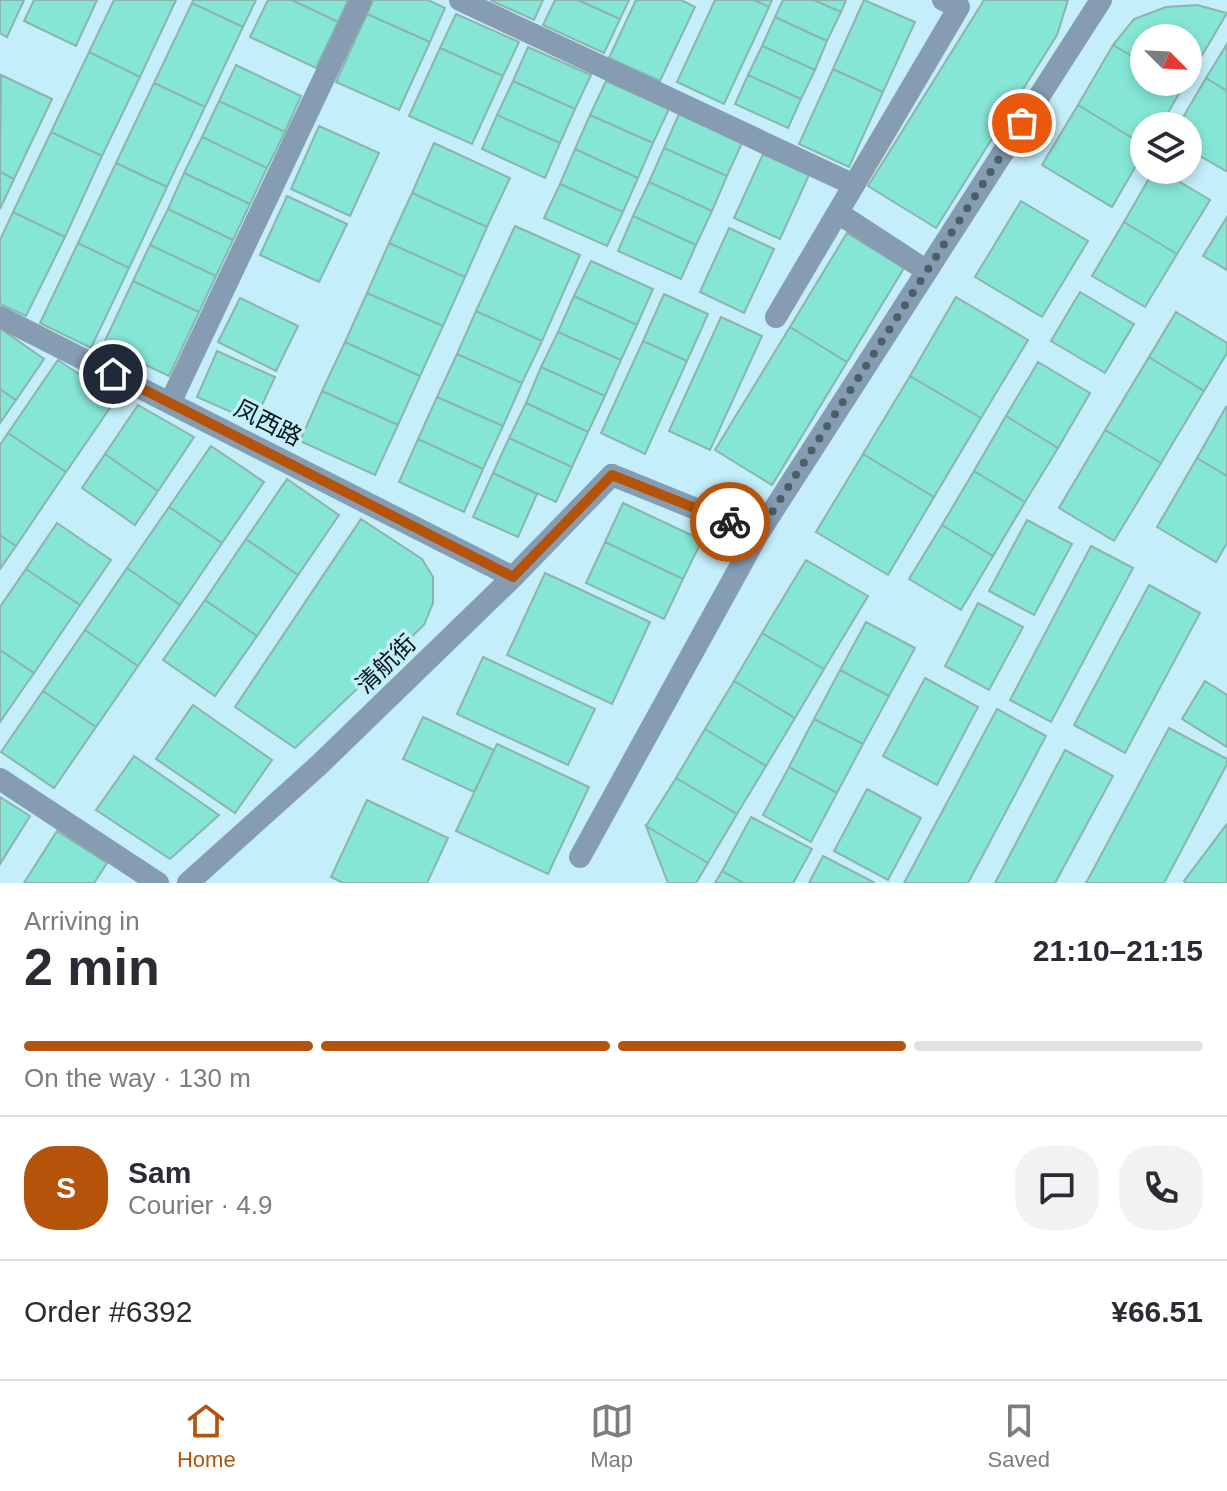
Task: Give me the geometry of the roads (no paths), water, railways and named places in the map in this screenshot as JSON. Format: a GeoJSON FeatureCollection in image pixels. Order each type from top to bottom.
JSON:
{"type":"FeatureCollection","features":[{"type":"Feature","properties":{"kind":"street"},"geometry":{"type":"LineString","coordinates":[[170,403],[361,0]]}},
{"type":"Feature","properties":{"kind":"street"},"geometry":{"type":"LineString","coordinates":[[460,0],[854,185]]}},
{"type":"Feature","properties":{"kind":"street"},"geometry":{"type":"LineString","coordinates":[[776,317],[959,7],[943,0]]}},
{"type":"Feature","properties":{"kind":"street"},"geometry":{"type":"LineString","coordinates":[[580,857],[758,534],[1101,0]]}},
{"type":"Feature","properties":{"kind":"street"},"geometry":{"type":"LineString","coordinates":[[838,213],[927,271]]}},
{"type":"Feature","properties":{"kind":"street","name":"凤西路"},"geometry":{"type":"LineString","coordinates":[[0,317],[513,577]]}},
{"type":"Feature","properties":{"kind":"street","name":"清航街"},"geometry":{"type":"LineString","coordinates":[[188,883],[319,765],[513,577],[612,475],[758,534]]}},
{"type":"Feature","properties":{"kind":"street"},"geometry":{"type":"LineString","coordinates":[[0,779],[158,883]]}}]}
